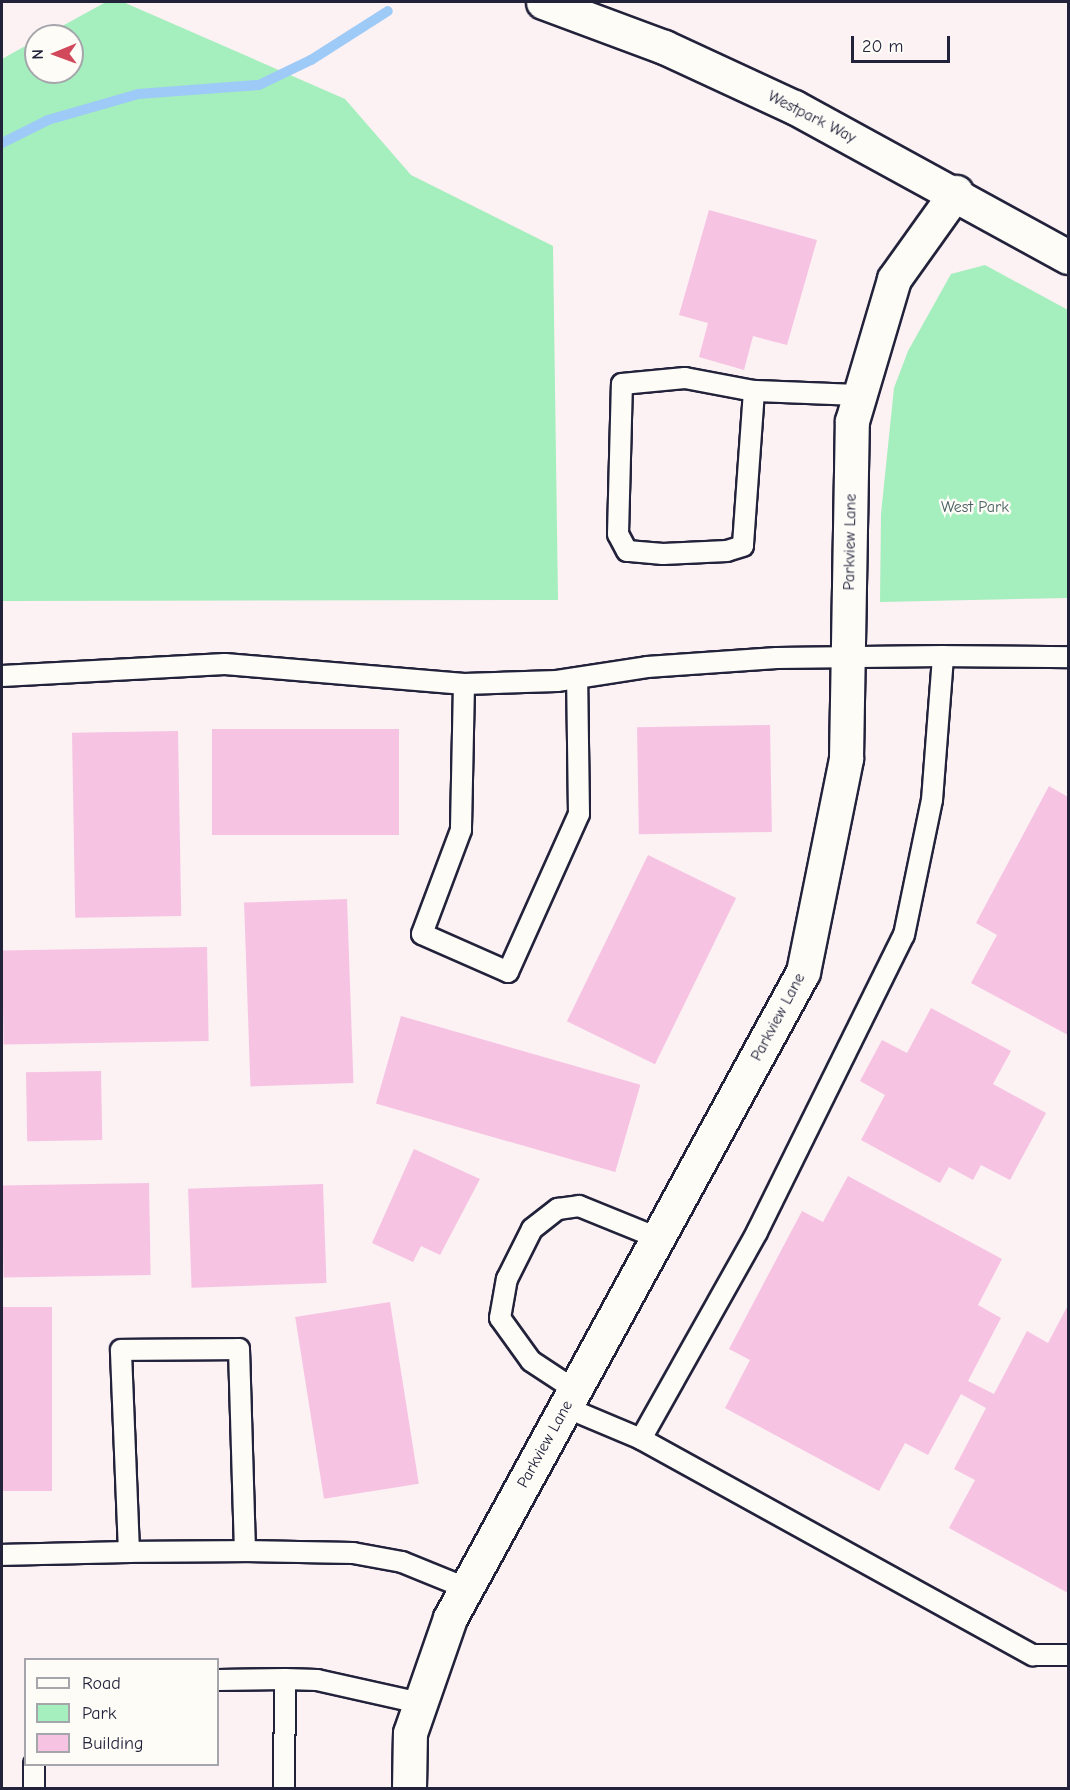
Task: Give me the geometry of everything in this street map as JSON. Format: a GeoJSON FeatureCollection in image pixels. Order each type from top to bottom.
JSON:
{"type":"FeatureCollection","features":[{"type":"Feature","properties":{"kind":"street","name":"Westpark Way"},"geometry":{"type":"LineString","coordinates":[[543,2],[664,47],[794,107],[956,192],[1068,257]]}},
{"type":"Feature","properties":{"kind":"street","name":"Parkview Lane"},"geometry":{"type":"LineString","coordinates":[[409,1788],[410,1733],[450,1618],[803,972],[846,758],[852,421],[894,279],[956,192]]}},
{"type":"Feature","properties":{"kind":"lane"},"geometry":{"type":"LineString","coordinates":[[753,391],[743,546],[727,551],[663,554],[627,551],[618,534],[622,384],[685,378],[753,391],[860,395]]}},
{"type":"Feature","properties":{"kind":"lane"},"geometry":{"type":"LineString","coordinates":[[641,1439],[757,1232],[904,935],[932,800],[944,656]]}},
{"type":"Feature","properties":{"kind":"lane"},"geometry":{"type":"LineString","coordinates":[[2,676],[225,664],[464,684],[577,678],[647,667],[848,658],[1068,657]]}},
{"type":"Feature","properties":{"kind":"lane"},"geometry":{"type":"LineString","coordinates":[[464,684],[461,830],[422,934],[508,972],[579,814],[577,678]]}},
{"type":"Feature","properties":{"kind":"lane"},"geometry":{"type":"LineString","coordinates":[[657,1238],[579,1206],[558,1209],[532,1229],[507,1279],[500,1318],[531,1361],[570,1399],[990,1634],[1033,1655],[1068,1655]]}},
{"type":"Feature","properties":{"kind":"lane"},"geometry":{"type":"LineString","coordinates":[[129,1552],[121,1350],[204,1349],[239,1349],[244,1551]]}},
{"type":"Feature","properties":{"kind":"lane"},"geometry":{"type":"LineString","coordinates":[[2,1555],[244,1551],[353,1553],[402,1562],[466,1588]]}},
{"type":"Feature","properties":{"kind":"lane"},"geometry":{"type":"LineString","coordinates":[[219,1680],[317,1680],[420,1703]]}},
{"type":"Feature","properties":{"kind":"lane"},"geometry":{"type":"LineString","coordinates":[[284,1788],[285,1680]]}},
{"type":"Feature","properties":{"kind":"lane"},"geometry":{"type":"LineString","coordinates":[[34,1766],[34,1788]]}},
{"type":"Feature","properties":{"kind":"green space"},"geometry":{"type":"Polygon","coordinates":[[[106,2],[123,2],[345,99],[411,175],[553,246],[558,600],[2,601],[2,59],[24,47],[24,84],[84,84],[84,24],[66,24],[106,2]]]}},
{"type":"Feature","properties":{"kind":"green space","name":"West Park"},"geometry":{"type":"Polygon","coordinates":[[[985,265],[1068,310],[1068,598],[880,602],[881,514],[894,388],[908,351],[951,274],[985,265]]]}},
{"type":"Feature","properties":{"kind":"building"},"geometry":{"type":"Polygon","coordinates":[[[709,210],[817,240],[787,345],[753,336],[744,370],[699,357],[708,323],[679,315],[709,210]]]}},
{"type":"Feature","properties":{"kind":"building"},"geometry":{"type":"Polygon","coordinates":[[[770,725],[772,832],[639,834],[637,727],[770,725]]]}},
{"type":"Feature","properties":{"kind":"building"},"geometry":{"type":"Polygon","coordinates":[[[212,729],[399,729],[399,835],[212,835],[212,729]]]}},
{"type":"Feature","properties":{"kind":"building"},"geometry":{"type":"Polygon","coordinates":[[[178,731],[181,916],[75,918],[72,733],[178,731]]]}},
{"type":"Feature","properties":{"kind":"building"},"geometry":{"type":"Polygon","coordinates":[[[1049,786],[1068,797],[1068,1035],[971,983],[997,935],[976,923],[1049,786]]]}},
{"type":"Feature","properties":{"kind":"building"},"geometry":{"type":"Polygon","coordinates":[[[648,855],[736,898],[655,1064],[567,1021],[648,855]]]}},
{"type":"Feature","properties":{"kind":"building"},"geometry":{"type":"Polygon","coordinates":[[[347,899],[353,1083],[250,1086],[244,903],[347,899]]]}},
{"type":"Feature","properties":{"kind":"building"},"geometry":{"type":"Polygon","coordinates":[[[207,947],[209,1041],[4,1045],[2,951],[207,947]]]}},
{"type":"Feature","properties":{"kind":"building"},"geometry":{"type":"Polygon","coordinates":[[[931,1008],[1011,1051],[993,1084],[1046,1113],[1010,1180],[981,1165],[973,1180],[949,1167],[940,1183],[861,1140],[885,1095],[860,1081],[882,1040],[907,1053],[931,1008]]]}},
{"type":"Feature","properties":{"kind":"building"},"geometry":{"type":"Polygon","coordinates":[[[401,1016],[640,1085],[615,1172],[376,1103],[401,1016]]]}},
{"type":"Feature","properties":{"kind":"building"},"geometry":{"type":"Polygon","coordinates":[[[101,1071],[102,1140],[27,1141],[26,1072],[101,1071]]]}},
{"type":"Feature","properties":{"kind":"building"},"geometry":{"type":"Polygon","coordinates":[[[414,1149],[480,1179],[440,1255],[421,1246],[413,1262],[372,1243],[414,1149]]]}},
{"type":"Feature","properties":{"kind":"building"},"geometry":{"type":"Polygon","coordinates":[[[848,1176],[1002,1259],[978,1305],[1001,1318],[968,1381],[994,1394],[1027,1331],[1048,1343],[1068,1305],[1068,1593],[949,1528],[975,1480],[954,1469],[986,1408],[961,1394],[928,1455],[905,1443],[879,1491],[725,1408],[750,1360],[729,1349],[802,1211],[823,1222],[848,1176]]]}},
{"type":"Feature","properties":{"kind":"building"},"geometry":{"type":"Polygon","coordinates":[[[149,1183],[151,1275],[4,1278],[2,1186],[149,1183]]]}},
{"type":"Feature","properties":{"kind":"building"},"geometry":{"type":"Polygon","coordinates":[[[323,1184],[326,1283],[192,1288],[188,1189],[323,1184]]]}},
{"type":"Feature","properties":{"kind":"building"},"geometry":{"type":"Polygon","coordinates":[[[390,1302],[419,1484],[324,1499],[295,1317],[390,1302]]]}},
{"type":"Feature","properties":{"kind":"building"},"geometry":{"type":"Polygon","coordinates":[[[2,1307],[52,1307],[52,1491],[2,1491],[2,1307]]]}},
{"type":"Feature","properties":{"kind":"waterway"},"geometry":{"type":"LineString","coordinates":[[2,143],[48,120],[138,94],[259,85],[311,60],[388,11]]}}]}
